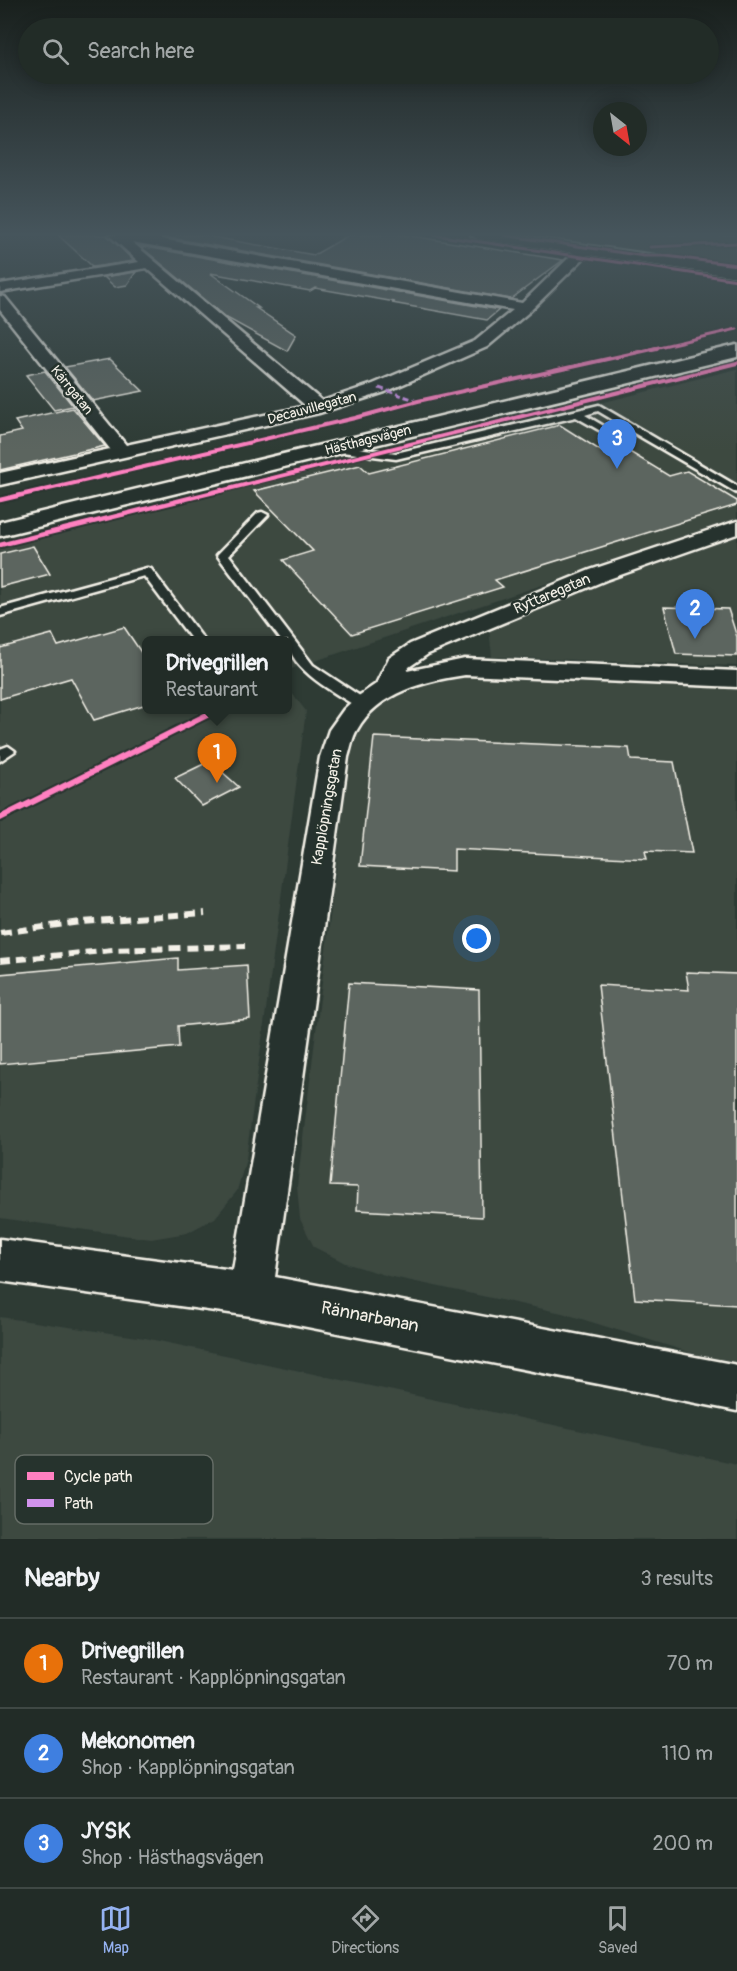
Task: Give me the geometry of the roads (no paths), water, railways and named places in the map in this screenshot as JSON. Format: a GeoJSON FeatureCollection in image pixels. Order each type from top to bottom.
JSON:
{"type":"FeatureCollection","features":[{"type":"Feature","properties":{"kind":"main road","name":"Hästhagsvägen"},"geometry":{"type":"LineString","coordinates":[[0,512],[737,339]]}},
{"type":"Feature","properties":{"kind":"main road","name":"Hästhagsvägen"},"geometry":{"type":"LineString","coordinates":[[0,529],[737,351]]}},
{"type":"Feature","properties":{"kind":"street","name":"Kärrgatan"},"geometry":{"type":"LineString","coordinates":[[5,307],[122,452]]}},
{"type":"Feature","properties":{"kind":"street"},"geometry":{"type":"LineString","coordinates":[[200,307],[319,408]]}},
{"type":"Feature","properties":{"kind":"street"},"geometry":{"type":"LineString","coordinates":[[513,307],[525,309]]}},
{"type":"Feature","properties":{"kind":"street","name":"Decauvillegatan"},"geometry":{"type":"LineString","coordinates":[[0,479],[319,408],[349,399],[465,352],[494,335],[527,307]]}},
{"type":"Feature","properties":{"kind":"street","name":"Ryttaregatan"},"geometry":{"type":"LineString","coordinates":[[375,696],[398,663],[419,649],[598,575],[737,527]]}},
{"type":"Feature","properties":{"kind":"street","name":"Kapplöpningsgatan"},"geometry":{"type":"LineString","coordinates":[[251,1294],[334,757],[343,730],[375,696],[432,671],[465,667],[737,679]]}},
{"type":"Feature","properties":{"kind":"street","name":"Rännarbanan"},"geometry":{"type":"LineString","coordinates":[[0,1260],[251,1294],[737,1388]]}},
{"type":"Feature","properties":{"kind":"lane"},"geometry":{"type":"LineString","coordinates":[[334,448],[396,456],[599,408],[737,490]]}},
{"type":"Feature","properties":{"kind":"lane"},"geometry":{"type":"LineString","coordinates":[[577,414],[606,431],[629,425]]}},
{"type":"Feature","properties":{"kind":"lane"},"geometry":{"type":"LineString","coordinates":[[262,514],[223,555],[283,636]]}},
{"type":"Feature","properties":{"kind":"lane"},"geometry":{"type":"LineString","coordinates":[[0,612],[147,572],[195,636]]}},
{"type":"Feature","properties":{"kind":"lane"},"geometry":{"type":"LineString","coordinates":[[292,647],[308,668],[375,696]]}},
{"type":"Feature","properties":{"kind":"railway"},"geometry":{"type":"LineString","coordinates":[[0,933],[80,922],[205,913]]}},
{"type":"Feature","properties":{"kind":"railway"},"geometry":{"type":"LineString","coordinates":[[0,961],[113,950],[245,946]]}},
{"type":"Feature","properties":{"kind":"place","name":"JYSK"},"geometry":{"type":"Point","coordinates":[617,469]}},
{"type":"Feature","properties":{"kind":"place","name":"Mekonomen"},"geometry":{"type":"Point","coordinates":[695,639]}},
{"type":"Feature","properties":{"kind":"place","name":"Drivegrillen"},"geometry":{"type":"Point","coordinates":[217,783]}}]}
